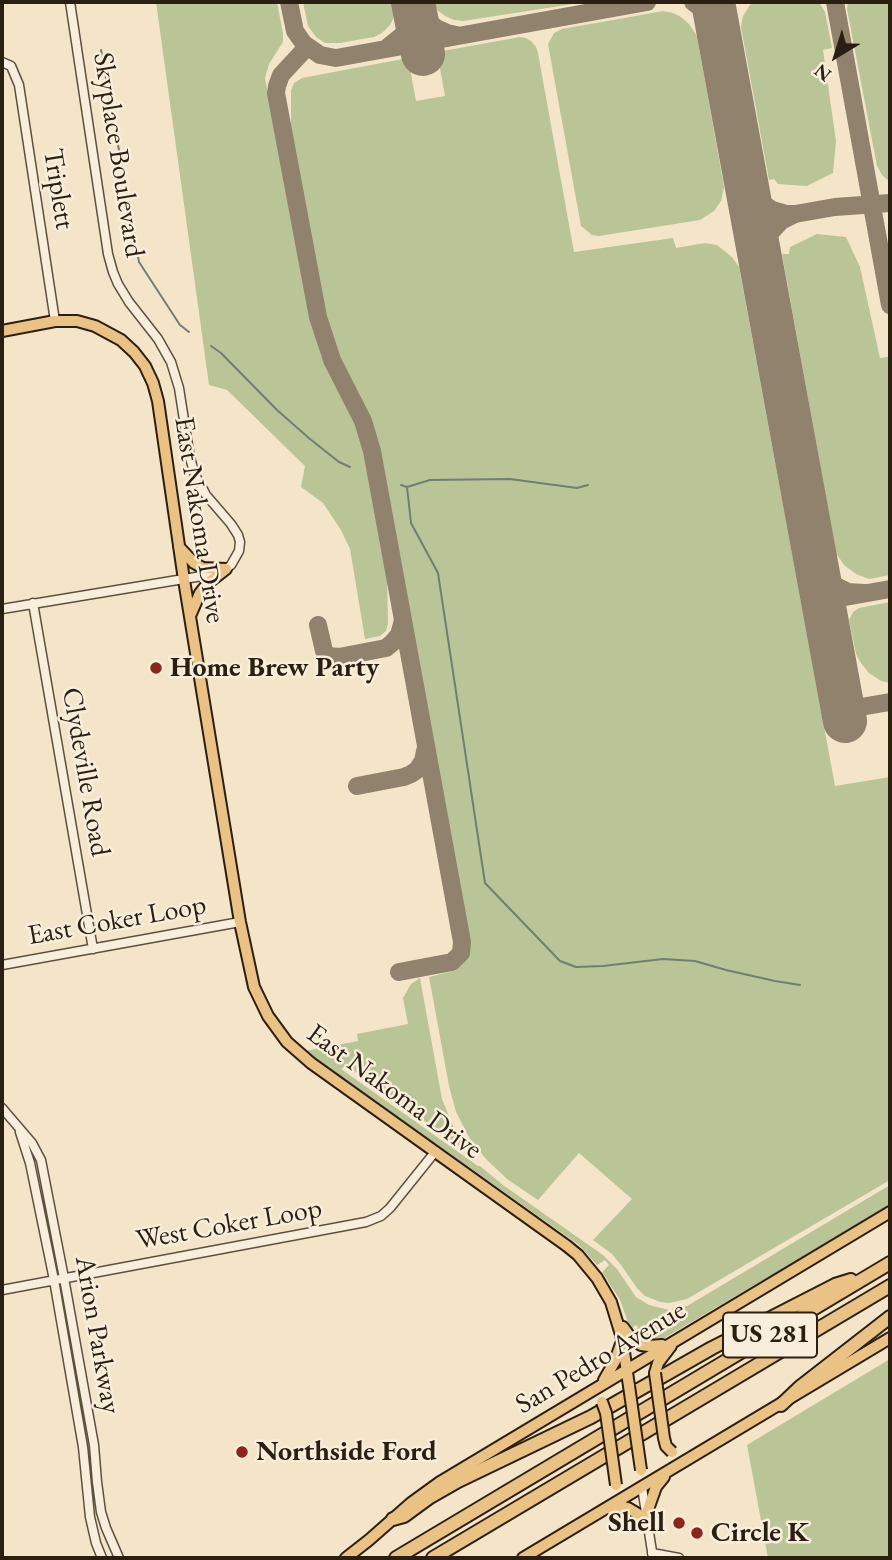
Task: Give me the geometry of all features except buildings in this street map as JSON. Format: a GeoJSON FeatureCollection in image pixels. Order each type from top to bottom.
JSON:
{"type":"FeatureCollection","features":[{"type":"Feature","properties":{"kind":"highway","name":"US 281"},"geometry":{"type":"LineString","coordinates":[[396,1558],[890,1263]]}},
{"type":"Feature","properties":{"kind":"highway"},"geometry":{"type":"LineString","coordinates":[[393,1519],[404,1516],[458,1481],[591,1417],[712,1348],[835,1285],[872,1274]]}},
{"type":"Feature","properties":{"kind":"highway","name":"US 281"},"geometry":{"type":"LineString","coordinates":[[432,1558],[890,1286]]}},
{"type":"Feature","properties":{"kind":"highway"},"geometry":{"type":"LineString","coordinates":[[781,1405],[890,1317]]}},
{"type":"Feature","properties":{"kind":"main road"},"geometry":{"type":"LineString","coordinates":[[2,331],[55,321]]}},
{"type":"Feature","properties":{"kind":"main road","name":"East Nakoma Drive"},"geometry":{"type":"LineString","coordinates":[[55,321],[77,321],[121,340],[143,364],[153,383],[240,922],[254,987],[268,1016],[287,1042],[311,1063],[578,1255],[588,1266],[605,1289],[618,1320],[642,1487]]}},
{"type":"Feature","properties":{"kind":"main road"},"geometry":{"type":"LineString","coordinates":[[179,547],[194,563],[203,568],[226,569]]}},
{"type":"Feature","properties":{"kind":"main road"},"geometry":{"type":"LineString","coordinates":[[190,616],[200,593],[226,569]]}},
{"type":"Feature","properties":{"kind":"main road","name":"San Pedro Avenue"},"geometry":{"type":"LineString","coordinates":[[346,1558],[440,1482],[890,1212]]}},
{"type":"Feature","properties":{"kind":"main road"},"geometry":{"type":"LineString","coordinates":[[618,1320],[628,1335],[640,1345],[654,1346],[674,1341]]}},
{"type":"Feature","properties":{"kind":"main road"},"geometry":{"type":"LineString","coordinates":[[598,1386],[612,1367],[622,1338]]}},
{"type":"Feature","properties":{"kind":"main road"},"geometry":{"type":"LineString","coordinates":[[523,1558],[890,1338]]}},
{"type":"Feature","properties":{"kind":"main road"},"geometry":{"type":"LineString","coordinates":[[674,1341],[658,1363],[655,1373],[664,1438],[666,1446],[672,1452],[694,1456]]}},
{"type":"Feature","properties":{"kind":"main road"},"geometry":{"type":"LineString","coordinates":[[582,1396],[595,1397],[602,1402],[606,1413],[616,1485],[614,1496],[607,1508]]}},
{"type":"Feature","properties":{"kind":"main road"},"geometry":{"type":"LineString","coordinates":[[607,1508],[628,1508],[647,1519],[658,1484],[670,1470]]}},
{"type":"Feature","properties":{"kind":"street","name":"Skyplace Boulevard"},"geometry":{"type":"LineString","coordinates":[[70,2],[113,272],[129,302],[158,339],[171,362],[195,475],[206,495],[238,535],[239,551],[226,569]]}},
{"type":"Feature","properties":{"kind":"street","name":"Triplett"},"geometry":{"type":"LineString","coordinates":[[2,62],[11,65],[19,85],[55,321]]}},
{"type":"Feature","properties":{"kind":"street"},"geometry":{"type":"LineString","coordinates":[[2,609],[184,580],[226,569]]}},
{"type":"Feature","properties":{"kind":"street","name":"Clydeville Road"},"geometry":{"type":"LineString","coordinates":[[33,603],[93,949]]}},
{"type":"Feature","properties":{"kind":"street","name":"East Coker Loop"},"geometry":{"type":"LineString","coordinates":[[2,965],[240,922]]}},
{"type":"Feature","properties":{"kind":"street","name":"Arion Parkway"},"geometry":{"type":"LineString","coordinates":[[2,1108],[32,1143],[41,1160],[90,1424],[102,1511],[119,1558]]}},
{"type":"Feature","properties":{"kind":"street","name":"Arion Parkway"},"geometry":{"type":"LineString","coordinates":[[18,1126],[30,1163],[54,1279],[83,1447],[90,1517],[102,1558]]}},
{"type":"Feature","properties":{"kind":"street","name":"West Coker Loop"},"geometry":{"type":"LineString","coordinates":[[2,1290],[366,1222],[382,1216],[390,1208],[435,1152]]}},
{"type":"Feature","properties":{"kind":"street"},"geometry":{"type":"LineString","coordinates":[[79,1426],[90,1424]]}},
{"type":"Feature","properties":{"kind":"street","name":"East Nakoma Drive"},"geometry":{"type":"LineString","coordinates":[[642,1487],[653,1556]]}},
{"type":"Feature","properties":{"kind":"street"},"geometry":{"type":"LineString","coordinates":[[653,1556],[679,1558]]}},
{"type":"Feature","properties":{"kind":"green space"},"geometry":{"type":"Polygon","coordinates":[[[156,2],[277,2],[283,42],[269,64],[265,78],[310,317],[321,356],[357,424],[365,454],[387,573],[388,623],[386,631],[380,636],[365,639],[350,549],[323,503],[301,487],[305,466],[227,390],[209,385],[156,2]]]}},
{"type":"Feature","properties":{"kind":"green space"},"geometry":{"type":"Polygon","coordinates":[[[303,2],[397,3],[390,25],[382,33],[340,43],[325,43],[316,37],[308,26],[303,2]]]}},
{"type":"Feature","properties":{"kind":"green space"},"geometry":{"type":"Polygon","coordinates":[[[431,2],[586,2],[463,21],[445,16],[431,2]]]}},
{"type":"Feature","properties":{"kind":"green space"},"geometry":{"type":"Polygon","coordinates":[[[752,2],[819,2],[825,12],[832,48],[823,50],[836,141],[833,173],[807,186],[778,184],[774,179],[769,180],[741,27],[743,16],[752,2]]]}},
{"type":"Feature","properties":{"kind":"green space"},"geometry":{"type":"Polygon","coordinates":[[[848,2],[890,2],[890,182],[877,166],[847,9],[848,2]]]}},
{"type":"Feature","properties":{"kind":"green space"},"geometry":{"type":"Polygon","coordinates":[[[663,11],[681,17],[697,36],[724,187],[721,201],[714,211],[700,220],[592,235],[581,226],[548,44],[554,33],[562,29],[663,11]]]}},
{"type":"Feature","properties":{"kind":"green space"},"geometry":{"type":"Polygon","coordinates":[[[520,37],[531,41],[538,53],[574,252],[673,238],[676,248],[705,243],[717,245],[732,257],[739,267],[835,786],[890,777],[890,1180],[687,1299],[669,1303],[645,1296],[612,1254],[593,1240],[632,1199],[579,1153],[538,1200],[507,1179],[486,1159],[470,1139],[456,1112],[429,977],[453,971],[461,966],[470,945],[381,455],[359,394],[334,347],[326,319],[291,127],[291,91],[294,83],[302,78],[408,58],[416,101],[445,96],[437,52],[520,37]]]}},
{"type":"Feature","properties":{"kind":"green space"},"geometry":{"type":"Polygon","coordinates":[[[817,234],[846,237],[860,267],[880,358],[888,357],[890,369],[890,575],[869,579],[844,565],[836,553],[782,254],[789,254],[790,247],[817,234]]]}},
{"type":"Feature","properties":{"kind":"green space"},"geometry":{"type":"Polygon","coordinates":[[[890,602],[890,683],[869,673],[861,663],[856,654],[849,620],[859,608],[890,602]]]}},
{"type":"Feature","properties":{"kind":"green space"},"geometry":{"type":"Polygon","coordinates":[[[420,978],[442,1099],[465,1150],[346,1065],[341,1069],[603,1255],[617,1269],[636,1297],[649,1305],[669,1310],[687,1306],[890,1185],[890,1208],[663,1339],[657,1342],[640,1340],[641,1338],[633,1333],[638,1327],[635,1325],[631,1330],[620,1300],[602,1272],[609,1265],[605,1260],[597,1265],[579,1245],[305,1051],[358,1041],[357,1034],[408,1024],[403,998],[411,984],[420,978]]]}},
{"type":"Feature","properties":{"kind":"green space"},"geometry":{"type":"Polygon","coordinates":[[[890,1359],[890,1558],[768,1558],[747,1445],[890,1359]]]}},
{"type":"Feature","properties":{"kind":"waterway"},"geometry":{"type":"LineString","coordinates":[[101,50],[139,262],[180,325],[189,332]]}},
{"type":"Feature","properties":{"kind":"waterway"},"geometry":{"type":"LineString","coordinates":[[211,346],[310,439],[339,462],[350,467]]}},
{"type":"Feature","properties":{"kind":"waterway"},"geometry":{"type":"LineString","coordinates":[[401,485],[407,487],[430,480],[510,479],[577,488],[588,485]]}},
{"type":"Feature","properties":{"kind":"waterway"},"geometry":{"type":"LineString","coordinates":[[407,487],[411,523],[438,573],[485,883],[560,961],[576,967],[663,959],[695,961],[800,985]]}},
{"type":"Feature","properties":{"kind":"taxiway"},"geometry":{"type":"LineString","coordinates":[[289,2],[295,31],[304,44],[320,55],[336,58],[647,2]]}},
{"type":"Feature","properties":{"kind":"taxiway"},"geometry":{"type":"LineString","coordinates":[[693,2],[709,14],[719,34]]}},
{"type":"Feature","properties":{"kind":"taxiway"},"geometry":{"type":"LineString","coordinates":[[719,34],[720,16],[726,2]]}},
{"type":"Feature","properties":{"kind":"taxiway"},"geometry":{"type":"LineString","coordinates":[[835,2],[890,305]]}},
{"type":"Feature","properties":{"kind":"taxiway"},"geometry":{"type":"LineString","coordinates":[[388,47],[404,34],[414,9],[436,28],[456,35]]}},
{"type":"Feature","properties":{"kind":"taxiway"},"geometry":{"type":"LineString","coordinates":[[307,47],[281,75],[276,93],[318,317],[332,360],[363,421],[372,451],[462,942],[461,953],[452,962],[399,972]]}},
{"type":"Feature","properties":{"kind":"taxiway"},"geometry":{"type":"LineString","coordinates":[[745,177],[751,191],[761,202],[772,210],[786,214],[890,203]]}},
{"type":"Feature","properties":{"kind":"taxiway"},"geometry":{"type":"LineString","coordinates":[[762,265],[762,249],[767,236],[781,221],[795,214]]}},
{"type":"Feature","properties":{"kind":"taxiway"},"geometry":{"type":"LineString","coordinates":[[814,552],[821,571],[832,584],[848,592],[864,593]]}},
{"type":"Feature","properties":{"kind":"taxiway"},"geometry":{"type":"LineString","coordinates":[[823,601],[890,589]]}},
{"type":"Feature","properties":{"kind":"taxiway"},"geometry":{"type":"LineString","coordinates":[[318,625],[324,651],[329,656],[339,657],[386,648],[399,635],[403,620]]}},
{"type":"Feature","properties":{"kind":"taxiway"},"geometry":{"type":"LineString","coordinates":[[843,710],[890,702]]}},
{"type":"Feature","properties":{"kind":"taxiway"},"geometry":{"type":"LineString","coordinates":[[357,786],[411,774],[423,761],[426,747]]}},
{"type":"Feature","properties":{"kind":"runway"},"geometry":{"type":"LineString","coordinates":[[413,2],[423,54]]}},
{"type":"Feature","properties":{"kind":"runway"},"geometry":{"type":"LineString","coordinates":[[713,2],[845,721]]}},
{"type":"Feature","properties":{"kind":"place","name":"Home Brew Party"},"geometry":{"type":"Point","coordinates":[156,668]}},
{"type":"Feature","properties":{"kind":"place","name":"Northside Ford"},"geometry":{"type":"Point","coordinates":[242,1452]}},
{"type":"Feature","properties":{"kind":"place","name":"Shell"},"geometry":{"type":"Point","coordinates":[679,1523]}},
{"type":"Feature","properties":{"kind":"place","name":"Circle K"},"geometry":{"type":"Point","coordinates":[697,1533]}}]}
